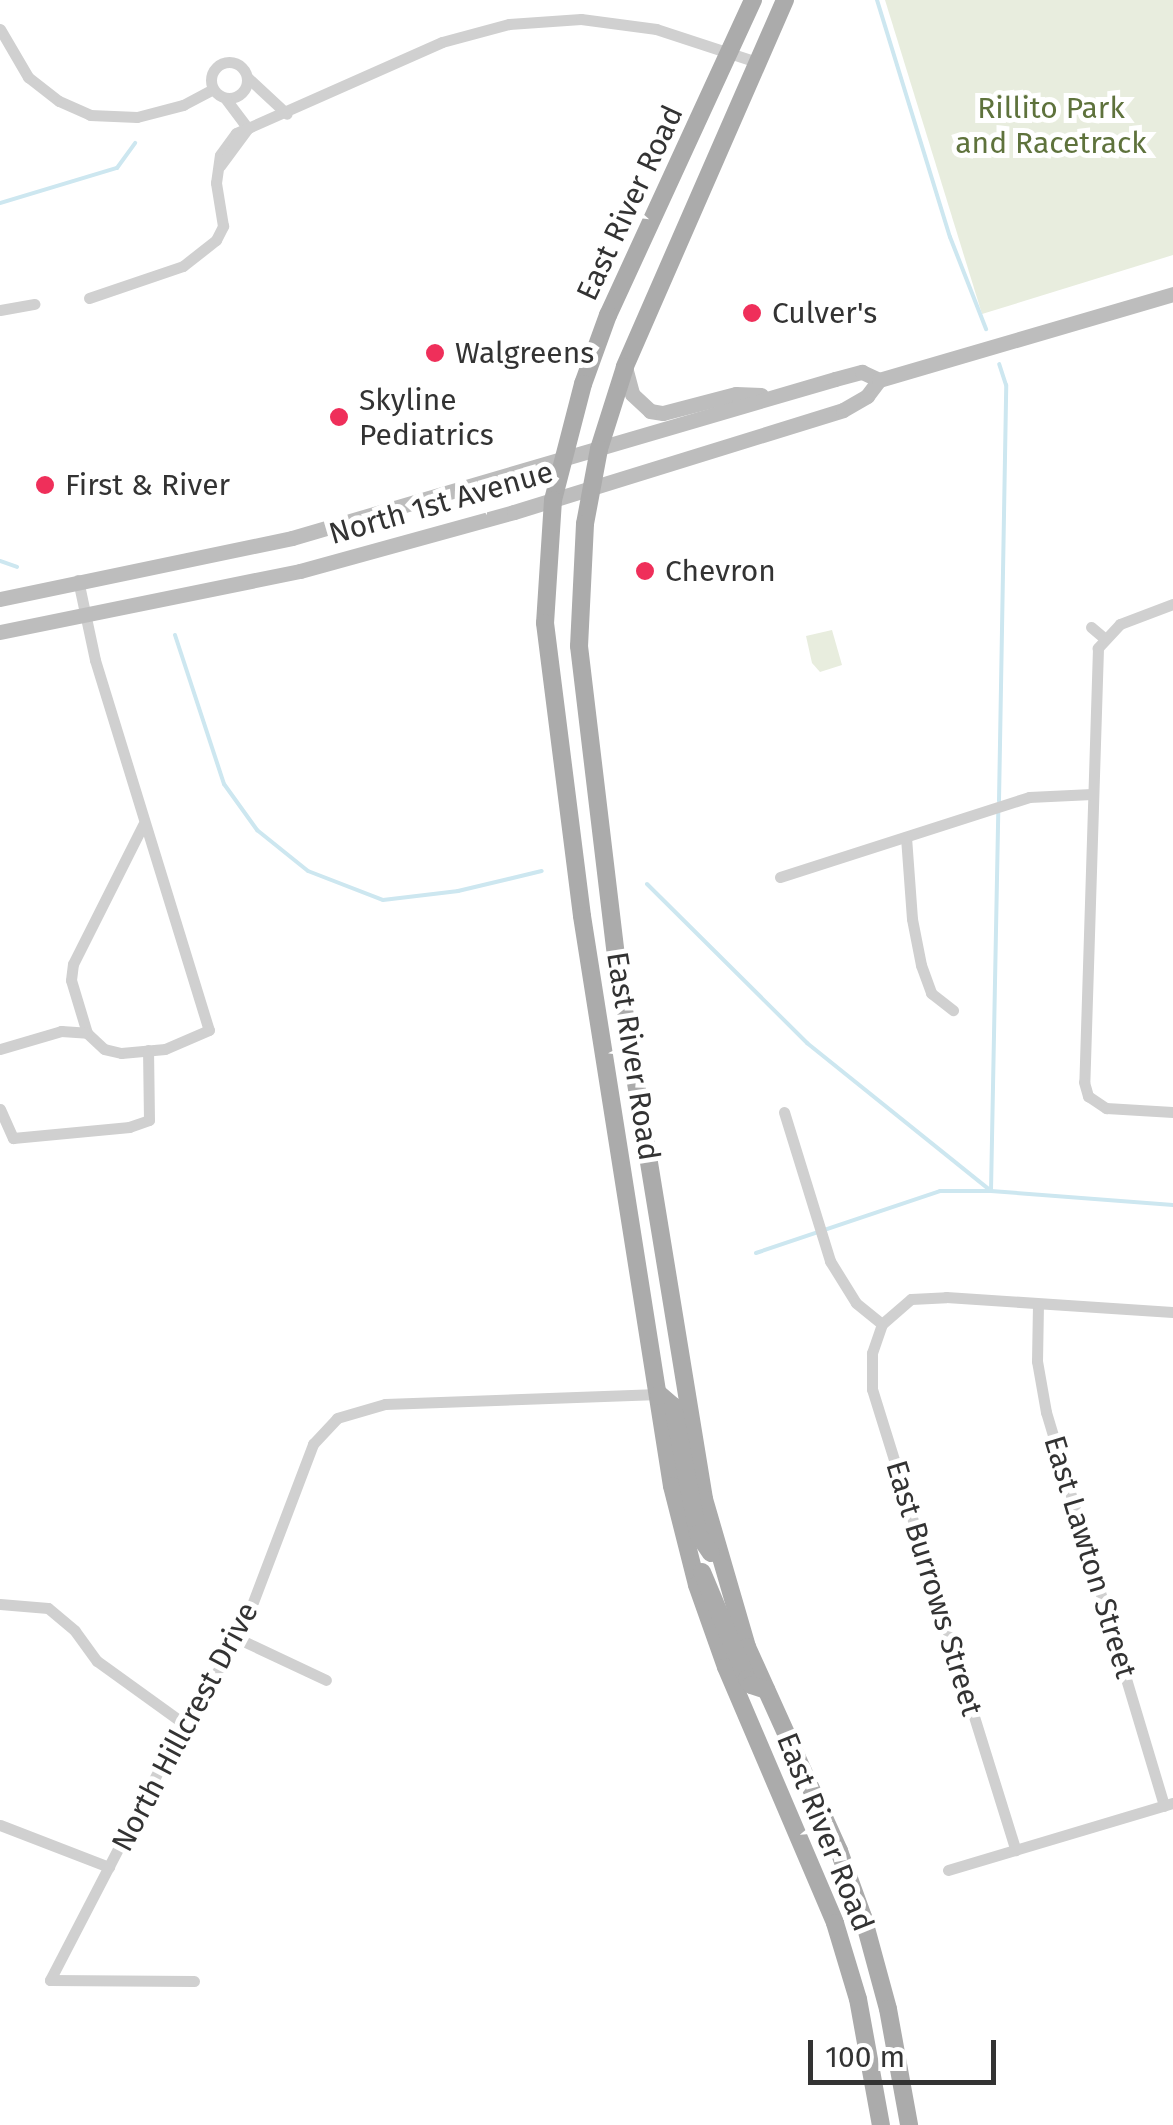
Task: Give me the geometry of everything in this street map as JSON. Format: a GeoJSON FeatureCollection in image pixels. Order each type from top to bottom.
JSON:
{"type":"FeatureCollection","features":[{"type":"Feature","properties":{"kind":"main road","name":"East River Road"},"geometry":{"type":"LineString","coordinates":[[754,0],[608,315],[583,384],[553,500],[545,623],[549,682],[658,1394],[687,1545],[726,1667],[835,1923],[858,1999],[881,2125]]}},
{"type":"Feature","properties":{"kind":"main road","name":"East River Road"},"geometry":{"type":"LineString","coordinates":[[785,0],[625,366],[592,488],[582,549],[578,614],[592,782],[618,973],[694,1450],[722,1571],[766,1690],[839,1851],[863,1917],[888,2010],[909,2125]]}},
{"type":"Feature","properties":{"kind":"main road","name":"North 1st Avenue"},"geometry":{"type":"LineString","coordinates":[[0,632],[300,571],[553,500],[843,410],[867,396],[879,380],[1173,294]]}},
{"type":"Feature","properties":{"kind":"main road"},"geometry":{"type":"LineString","coordinates":[[625,366],[632,394],[650,411],[663,413],[736,394],[775,396]]}},
{"type":"Feature","properties":{"kind":"main road","name":"North 1st Avenue"},"geometry":{"type":"LineString","coordinates":[[0,599],[292,538],[862,372],[879,380]]}},
{"type":"Feature","properties":{"kind":"main road"},"geometry":{"type":"LineString","coordinates":[[658,1394],[673,1406],[698,1534],[722,1571]]}},
{"type":"Feature","properties":{"kind":"main road"},"geometry":{"type":"LineString","coordinates":[[687,1545],[711,1588],[747,1678],[751,1685],[766,1690]]}},
{"type":"Feature","properties":{"kind":"street"},"geometry":{"type":"LineString","coordinates":[[89,298],[183,266],[216,240],[223,226],[216,183],[220,166],[248,128],[287,114],[424,50],[509,24],[581,19],[656,29],[731,50],[758,62]]}},
{"type":"Feature","properties":{"kind":"street"},"geometry":{"type":"LineString","coordinates":[[0,30],[28,77],[59,101],[90,115],[137,118],[183,105],[213,90]]}},
{"type":"Feature","properties":{"kind":"street"},"geometry":{"type":"LineString","coordinates":[[213,90],[212,74],[224,63],[237,64],[287,114]]}},
{"type":"Feature","properties":{"kind":"street"},"geometry":{"type":"LineString","coordinates":[[225,98],[243,92],[247,77]]}},
{"type":"Feature","properties":{"kind":"street"},"geometry":{"type":"LineString","coordinates":[[213,90],[225,98],[248,128]]}},
{"type":"Feature","properties":{"kind":"street"},"geometry":{"type":"LineString","coordinates":[[0,310],[34,304]]}},
{"type":"Feature","properties":{"kind":"street"},"geometry":{"type":"LineString","coordinates":[[0,1049],[61,1030],[86,1034],[104,1050],[164,1049],[209,1030],[143,825],[78,580]]}},
{"type":"Feature","properties":{"kind":"street"},"geometry":{"type":"LineString","coordinates":[[1173,604],[1120,624],[1104,638],[1096,665],[1084,1082],[1088,1096],[1106,1108],[1173,1112]]}},
{"type":"Feature","properties":{"kind":"street"},"geometry":{"type":"LineString","coordinates":[[1091,627],[1104,638]]}},
{"type":"Feature","properties":{"kind":"street"},"geometry":{"type":"LineString","coordinates":[[780,877],[1029,797],[1092,794]]}},
{"type":"Feature","properties":{"kind":"street"},"geometry":{"type":"LineString","coordinates":[[86,1034],[71,980],[73,964],[143,825]]}},
{"type":"Feature","properties":{"kind":"street"},"geometry":{"type":"LineString","coordinates":[[906,836],[920,965],[931,993],[952,1010]]}},
{"type":"Feature","properties":{"kind":"street"},"geometry":{"type":"LineString","coordinates":[[0,1109],[13,1138],[129,1127],[149,1120],[148,1050]]}},
{"type":"Feature","properties":{"kind":"street"},"geometry":{"type":"LineString","coordinates":[[784,1112],[830,1260],[856,1303],[882,1324],[911,1299],[946,1296],[1173,1312]]}},
{"type":"Feature","properties":{"kind":"street","name":"East Lawton Street"},"geometry":{"type":"LineString","coordinates":[[1038,1304],[1037,1360],[1046,1412],[1169,1804]]}},
{"type":"Feature","properties":{"kind":"street","name":"East Burrows Street"},"geometry":{"type":"LineString","coordinates":[[882,1324],[872,1353],[872,1388],[1016,1850]]}},
{"type":"Feature","properties":{"kind":"street","name":"North Hillcrest Drive"},"geometry":{"type":"LineString","coordinates":[[194,1981],[50,1980],[183,1723],[239,1639],[312,1444],[337,1418],[410,1402],[658,1394]]}},
{"type":"Feature","properties":{"kind":"street"},"geometry":{"type":"LineString","coordinates":[[0,1604],[48,1608],[76,1631],[97,1661],[183,1723]]}},
{"type":"Feature","properties":{"kind":"street"},"geometry":{"type":"LineString","coordinates":[[239,1639],[326,1680]]}},
{"type":"Feature","properties":{"kind":"street"},"geometry":{"type":"LineString","coordinates":[[948,1870],[1169,1804]]}},
{"type":"Feature","properties":{"kind":"street"},"geometry":{"type":"LineString","coordinates":[[0,1824],[109,1867]]}},
{"type":"Feature","properties":{"kind":"green space","name":"Rillito Park and Racetrack"},"geometry":{"type":"Polygon","coordinates":[[[885,0],[1173,0],[1173,255],[982,314],[885,0]]]}},
{"type":"Feature","properties":{"kind":"green space"},"geometry":{"type":"Polygon","coordinates":[[[832,630],[842,665],[820,672],[812,663],[806,636],[832,630]]]}},
{"type":"Feature","properties":{"kind":"waterway"},"geometry":{"type":"LineString","coordinates":[[877,0],[950,237],[986,329]]}},
{"type":"Feature","properties":{"kind":"waterway"},"geometry":{"type":"LineString","coordinates":[[0,203],[117,168],[135,143]]}},
{"type":"Feature","properties":{"kind":"waterway"},"geometry":{"type":"LineString","coordinates":[[999,364],[1006,385],[999,801]]}},
{"type":"Feature","properties":{"kind":"waterway"},"geometry":{"type":"LineString","coordinates":[[0,561],[17,567]]}},
{"type":"Feature","properties":{"kind":"waterway"},"geometry":{"type":"LineString","coordinates":[[175,635],[224,784],[257,830],[308,871],[383,900],[458,891],[542,871]]}},
{"type":"Feature","properties":{"kind":"waterway"},"geometry":{"type":"LineString","coordinates":[[756,1253],[940,1191],[991,1191],[998,811]]}},
{"type":"Feature","properties":{"kind":"waterway"},"geometry":{"type":"LineString","coordinates":[[647,884],[807,1043],[991,1191],[1173,1205]]}},
{"type":"Feature","properties":{"kind":"place","name":"Culver's"},"geometry":{"type":"Point","coordinates":[752,313]}},
{"type":"Feature","properties":{"kind":"place","name":"Walgreens"},"geometry":{"type":"Point","coordinates":[435,353]}},
{"type":"Feature","properties":{"kind":"place","name":"Skyline Pediatrics"},"geometry":{"type":"Point","coordinates":[339,417]}},
{"type":"Feature","properties":{"kind":"place","name":"First & River"},"geometry":{"type":"Point","coordinates":[45,485]}},
{"type":"Feature","properties":{"kind":"place","name":"Chevron"},"geometry":{"type":"Point","coordinates":[645,571]}}]}
